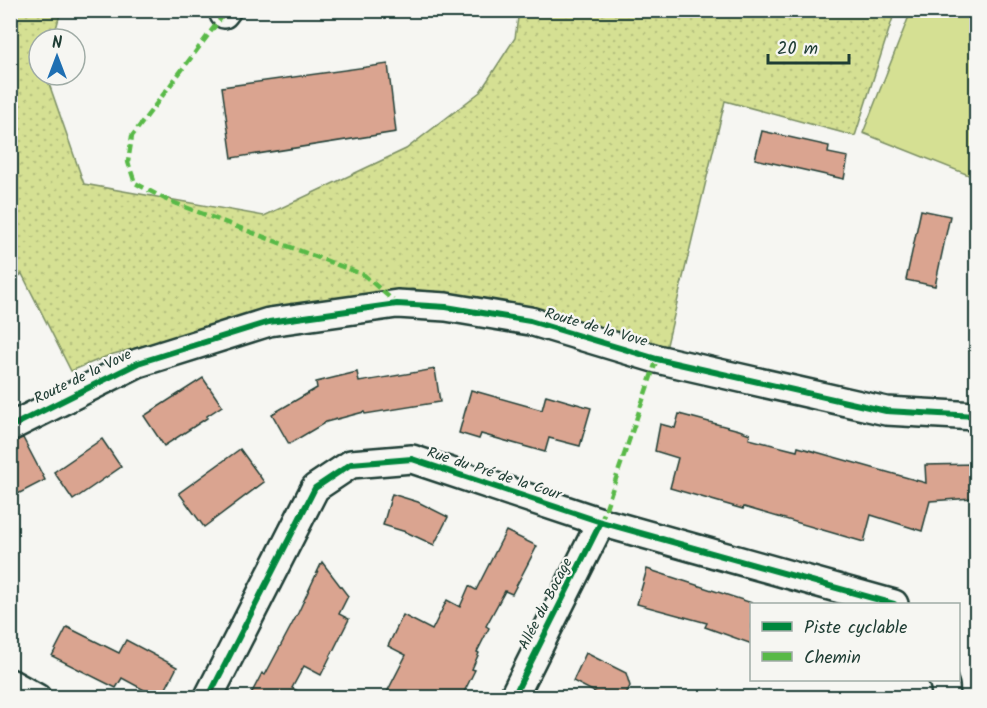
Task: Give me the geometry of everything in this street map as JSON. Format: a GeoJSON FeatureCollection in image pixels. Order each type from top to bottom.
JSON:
{"type":"FeatureCollection","features":[{"type":"Feature","properties":{"kind":"street","name":"Route de la Vove"},"geometry":{"type":"LineString","coordinates":[[10,427],[138,363],[269,322],[398,304],[446,307],[530,321],[657,359],[886,411],[976,416]]}},
{"type":"Feature","properties":{"kind":"street","name":"Rue du Pré de la Cour"},"geometry":{"type":"LineString","coordinates":[[208,698],[315,488],[351,464],[412,459],[601,522],[890,603]]}},
{"type":"Feature","properties":{"kind":"street","name":"Allée du Bocage"},"geometry":{"type":"LineString","coordinates":[[513,698],[601,522]]}},
{"type":"Feature","properties":{"kind":"street"},"geometry":{"type":"LineString","coordinates":[[943,681],[946,698]]}},
{"type":"Feature","properties":{"kind":"street"},"geometry":{"type":"LineString","coordinates":[[10,683],[37,698]]}},
{"type":"Feature","properties":{"kind":"green space"},"geometry":{"type":"Polygon","coordinates":[[[11,11],[61,11],[56,27],[27,27],[27,87],[50,87],[84,184],[264,216],[406,149],[480,92],[515,38],[519,11],[895,11],[855,136],[725,101],[666,349],[506,304],[412,289],[246,318],[110,355],[71,371],[22,274],[11,282],[11,11]]]}},
{"type":"Feature","properties":{"kind":"green space"},"geometry":{"type":"Polygon","coordinates":[[[911,11],[976,11],[976,178],[863,133],[911,11]]]}},
{"type":"Feature","properties":{"kind":"building"},"geometry":{"type":"Polygon","coordinates":[[[388,64],[396,132],[232,158],[222,87],[388,64]]]}},
{"type":"Feature","properties":{"kind":"building"},"geometry":{"type":"Polygon","coordinates":[[[762,131],[829,146],[828,153],[848,157],[844,179],[755,159],[762,131]]]}},
{"type":"Feature","properties":{"kind":"building"},"geometry":{"type":"Polygon","coordinates":[[[921,210],[950,216],[935,286],[906,280],[921,210]]]}},
{"type":"Feature","properties":{"kind":"building"},"geometry":{"type":"Polygon","coordinates":[[[435,369],[440,402],[365,414],[364,412],[326,422],[289,444],[272,414],[317,388],[316,382],[357,372],[359,382],[435,369]]]}},
{"type":"Feature","properties":{"kind":"building"},"geometry":{"type":"Polygon","coordinates":[[[203,378],[222,406],[164,446],[144,416],[203,378]]]}},
{"type":"Feature","properties":{"kind":"building"},"geometry":{"type":"Polygon","coordinates":[[[471,390],[542,410],[546,395],[591,408],[580,446],[549,438],[545,452],[481,434],[479,439],[459,433],[471,390]]]}},
{"type":"Feature","properties":{"kind":"building"},"geometry":{"type":"Polygon","coordinates":[[[679,414],[739,430],[750,434],[749,439],[797,451],[798,447],[926,483],[925,465],[976,464],[976,494],[972,494],[972,498],[930,501],[922,531],[871,515],[864,542],[670,488],[678,458],[655,451],[660,424],[675,428],[679,414]]]}},
{"type":"Feature","properties":{"kind":"building"},"geometry":{"type":"Polygon","coordinates":[[[23,438],[45,480],[10,498],[10,442],[23,438]]]}},
{"type":"Feature","properties":{"kind":"building"},"geometry":{"type":"Polygon","coordinates":[[[102,439],[121,467],[73,500],[54,472],[102,439]]]}},
{"type":"Feature","properties":{"kind":"building"},"geometry":{"type":"Polygon","coordinates":[[[240,449],[264,482],[204,527],[179,493],[240,449]]]}},
{"type":"Feature","properties":{"kind":"building"},"geometry":{"type":"Polygon","coordinates":[[[392,494],[418,502],[448,517],[434,545],[406,532],[383,525],[392,494]]]}},
{"type":"Feature","properties":{"kind":"building"},"geometry":{"type":"Polygon","coordinates":[[[506,531],[537,546],[512,594],[505,591],[486,626],[489,628],[477,652],[479,653],[472,669],[475,670],[461,698],[384,698],[406,655],[388,646],[403,615],[432,630],[447,600],[460,607],[469,586],[476,590],[506,531]]]}},
{"type":"Feature","properties":{"kind":"building"},"geometry":{"type":"Polygon","coordinates":[[[322,562],[348,596],[339,614],[349,619],[321,675],[304,666],[292,688],[310,698],[249,698],[262,673],[265,675],[322,562]]]}},
{"type":"Feature","properties":{"kind":"building"},"geometry":{"type":"Polygon","coordinates":[[[647,569],[752,603],[750,603],[750,643],[705,627],[707,623],[637,604],[647,569]]]}},
{"type":"Feature","properties":{"kind":"building"},"geometry":{"type":"Polygon","coordinates":[[[67,627],[119,653],[126,640],[177,667],[161,698],[122,678],[116,688],[52,656],[67,627]]]}},
{"type":"Feature","properties":{"kind":"building"},"geometry":{"type":"Polygon","coordinates":[[[586,653],[626,673],[630,686],[624,698],[606,698],[573,681],[586,653]]]}},
{"type":"Feature","properties":{"kind":"marked path"},"geometry":{"type":"LineString","coordinates":[[224,14],[132,136],[128,162],[135,183],[169,201],[364,275],[397,304]]}},
{"type":"Feature","properties":{"kind":"marked path"},"geometry":{"type":"LineString","coordinates":[[601,522],[657,359]]}},
{"type":"Feature","properties":{"kind":"cycle path"},"geometry":{"type":"LineString","coordinates":[[10,427],[138,363],[269,322],[397,304],[446,307],[530,321],[657,359],[886,411],[976,416]]}},
{"type":"Feature","properties":{"kind":"cycle path"},"geometry":{"type":"LineString","coordinates":[[208,698],[315,488],[351,464],[412,459],[601,522],[890,603]]}},
{"type":"Feature","properties":{"kind":"cycle path"},"geometry":{"type":"LineString","coordinates":[[513,698],[601,522]]}}]}
